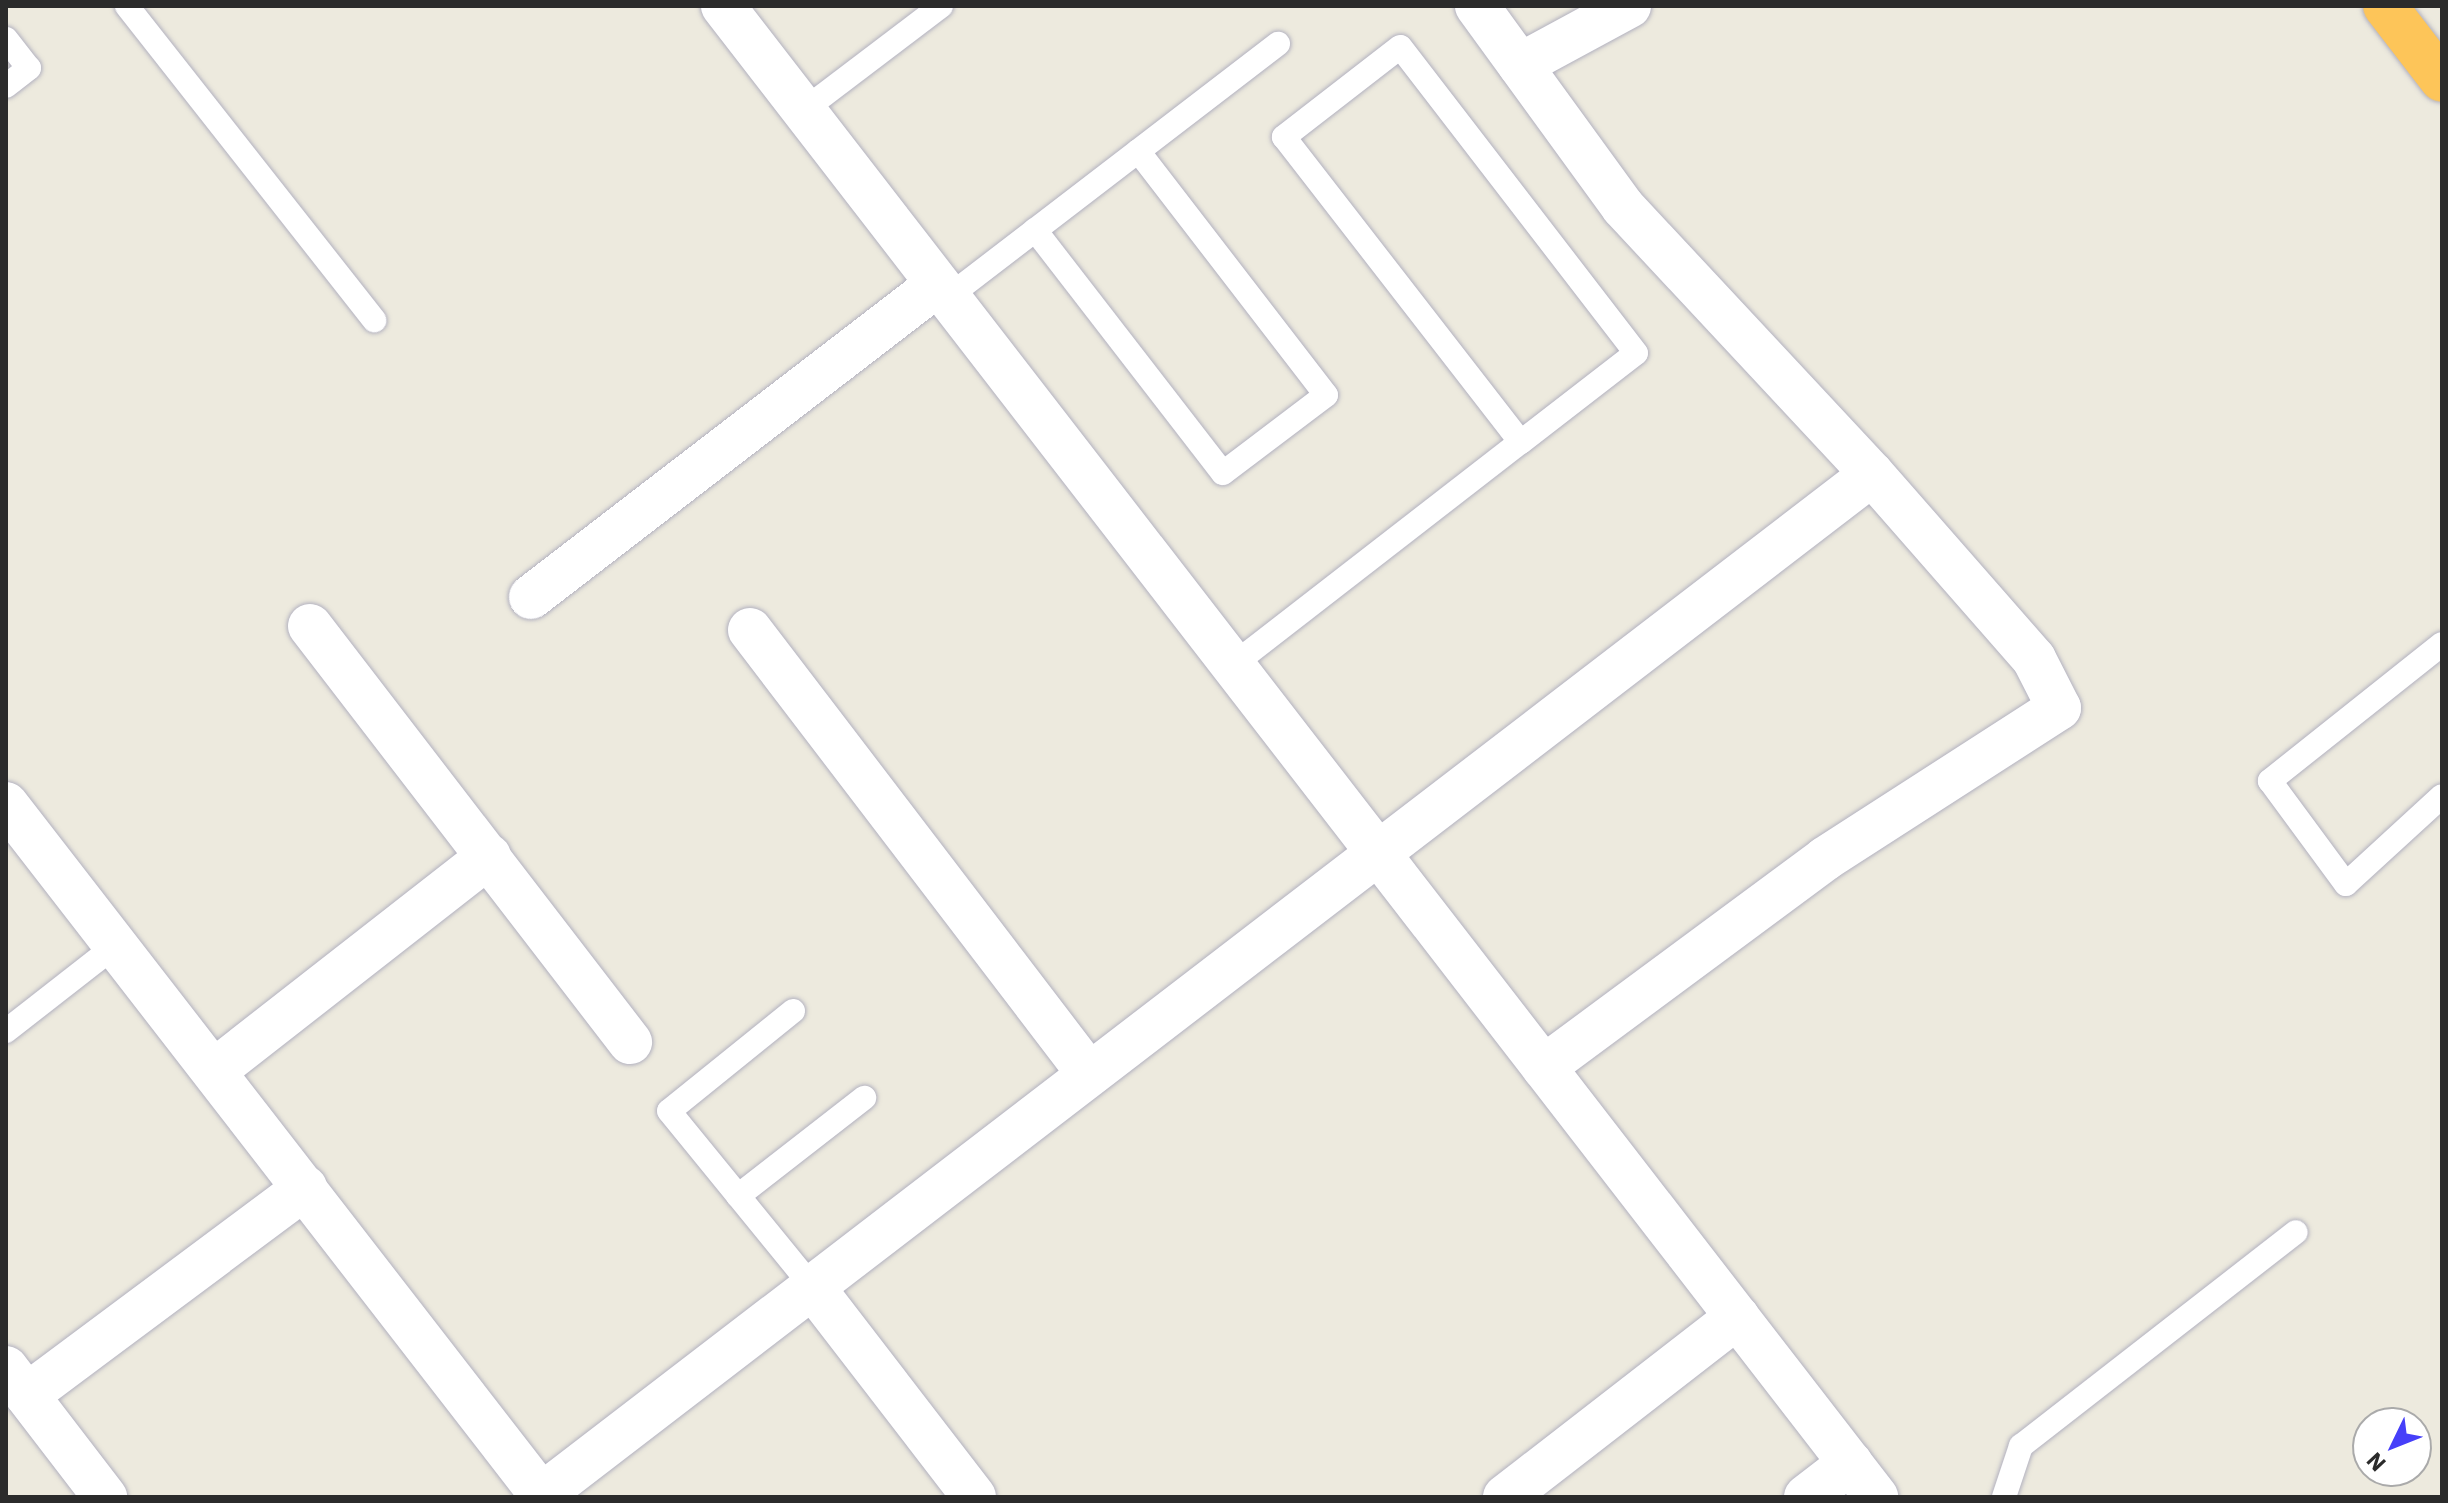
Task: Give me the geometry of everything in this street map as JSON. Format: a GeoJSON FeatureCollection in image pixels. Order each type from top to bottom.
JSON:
{"type":"FeatureCollection","features":[{"type":"Feature","properties":{"kind":"highway"},"geometry":{"type":"LineString","coordinates":[[2385,6],[2442,80]]}},
{"type":"Feature","properties":{"kind":"street"},"geometry":{"type":"LineString","coordinates":[[723,6],[1876,1497]]}},
{"type":"Feature","properties":{"kind":"street"},"geometry":{"type":"LineString","coordinates":[[1477,6],[1623,207],[1872,474],[2034,659],[2059,708],[1825,859],[1544,1067]]}},
{"type":"Feature","properties":{"kind":"street"},"geometry":{"type":"LineString","coordinates":[[1520,65],[1629,6]]}},
{"type":"Feature","properties":{"kind":"street"},"geometry":{"type":"LineString","coordinates":[[531,597],[943,291]]}},
{"type":"Feature","properties":{"kind":"street"},"geometry":{"type":"LineString","coordinates":[[6,804],[541,1496],[1872,474]]}},
{"type":"Feature","properties":{"kind":"street"},"geometry":{"type":"LineString","coordinates":[[310,626],[630,1042]]}},
{"type":"Feature","properties":{"kind":"street"},"geometry":{"type":"LineString","coordinates":[[750,630],[1089,1074]]}},
{"type":"Feature","properties":{"kind":"street"},"geometry":{"type":"LineString","coordinates":[[214,1071],[489,856]]}},
{"type":"Feature","properties":{"kind":"street"},"geometry":{"type":"LineString","coordinates":[[105,1497],[16,1382],[305,1188]]}},
{"type":"Feature","properties":{"kind":"street"},"geometry":{"type":"LineString","coordinates":[[814,1289],[974,1497]]}},
{"type":"Feature","properties":{"kind":"street"},"geometry":{"type":"LineString","coordinates":[[1505,1497],[1737,1317]]}},
{"type":"Feature","properties":{"kind":"street"},"geometry":{"type":"LineString","coordinates":[[1806,1497],[1850,1463]]}},
{"type":"Feature","properties":{"kind":"lane"},"geometry":{"type":"LineString","coordinates":[[127,6],[374,320]]}},
{"type":"Feature","properties":{"kind":"lane"},"geometry":{"type":"LineString","coordinates":[[804,110],[941,6]]}},
{"type":"Feature","properties":{"kind":"lane"},"geometry":{"type":"LineString","coordinates":[[6,39],[29,68],[6,86]]}},
{"type":"Feature","properties":{"kind":"lane"},"geometry":{"type":"LineString","coordinates":[[943,291],[1035,230],[1278,44]]}},
{"type":"Feature","properties":{"kind":"lane"},"geometry":{"type":"LineString","coordinates":[[1233,665],[1636,353],[1400,47],[1284,137],[1521,442]]}},
{"type":"Feature","properties":{"kind":"lane"},"geometry":{"type":"LineString","coordinates":[[1035,230],[1223,473],[1326,395],[1138,151]]}},
{"type":"Feature","properties":{"kind":"lane"},"geometry":{"type":"LineString","coordinates":[[2442,644],[2270,781],[2346,884],[2442,796]]}},
{"type":"Feature","properties":{"kind":"lane"},"geometry":{"type":"LineString","coordinates":[[6,1031],[116,945]]}},
{"type":"Feature","properties":{"kind":"lane"},"geometry":{"type":"LineString","coordinates":[[793,1011],[669,1111],[814,1289]]}},
{"type":"Feature","properties":{"kind":"lane"},"geometry":{"type":"LineString","coordinates":[[738,1196],[864,1098]]}},
{"type":"Feature","properties":{"kind":"lane"},"geometry":{"type":"LineString","coordinates":[[2004,1497],[2021,1446],[2296,1232]]}}]}
